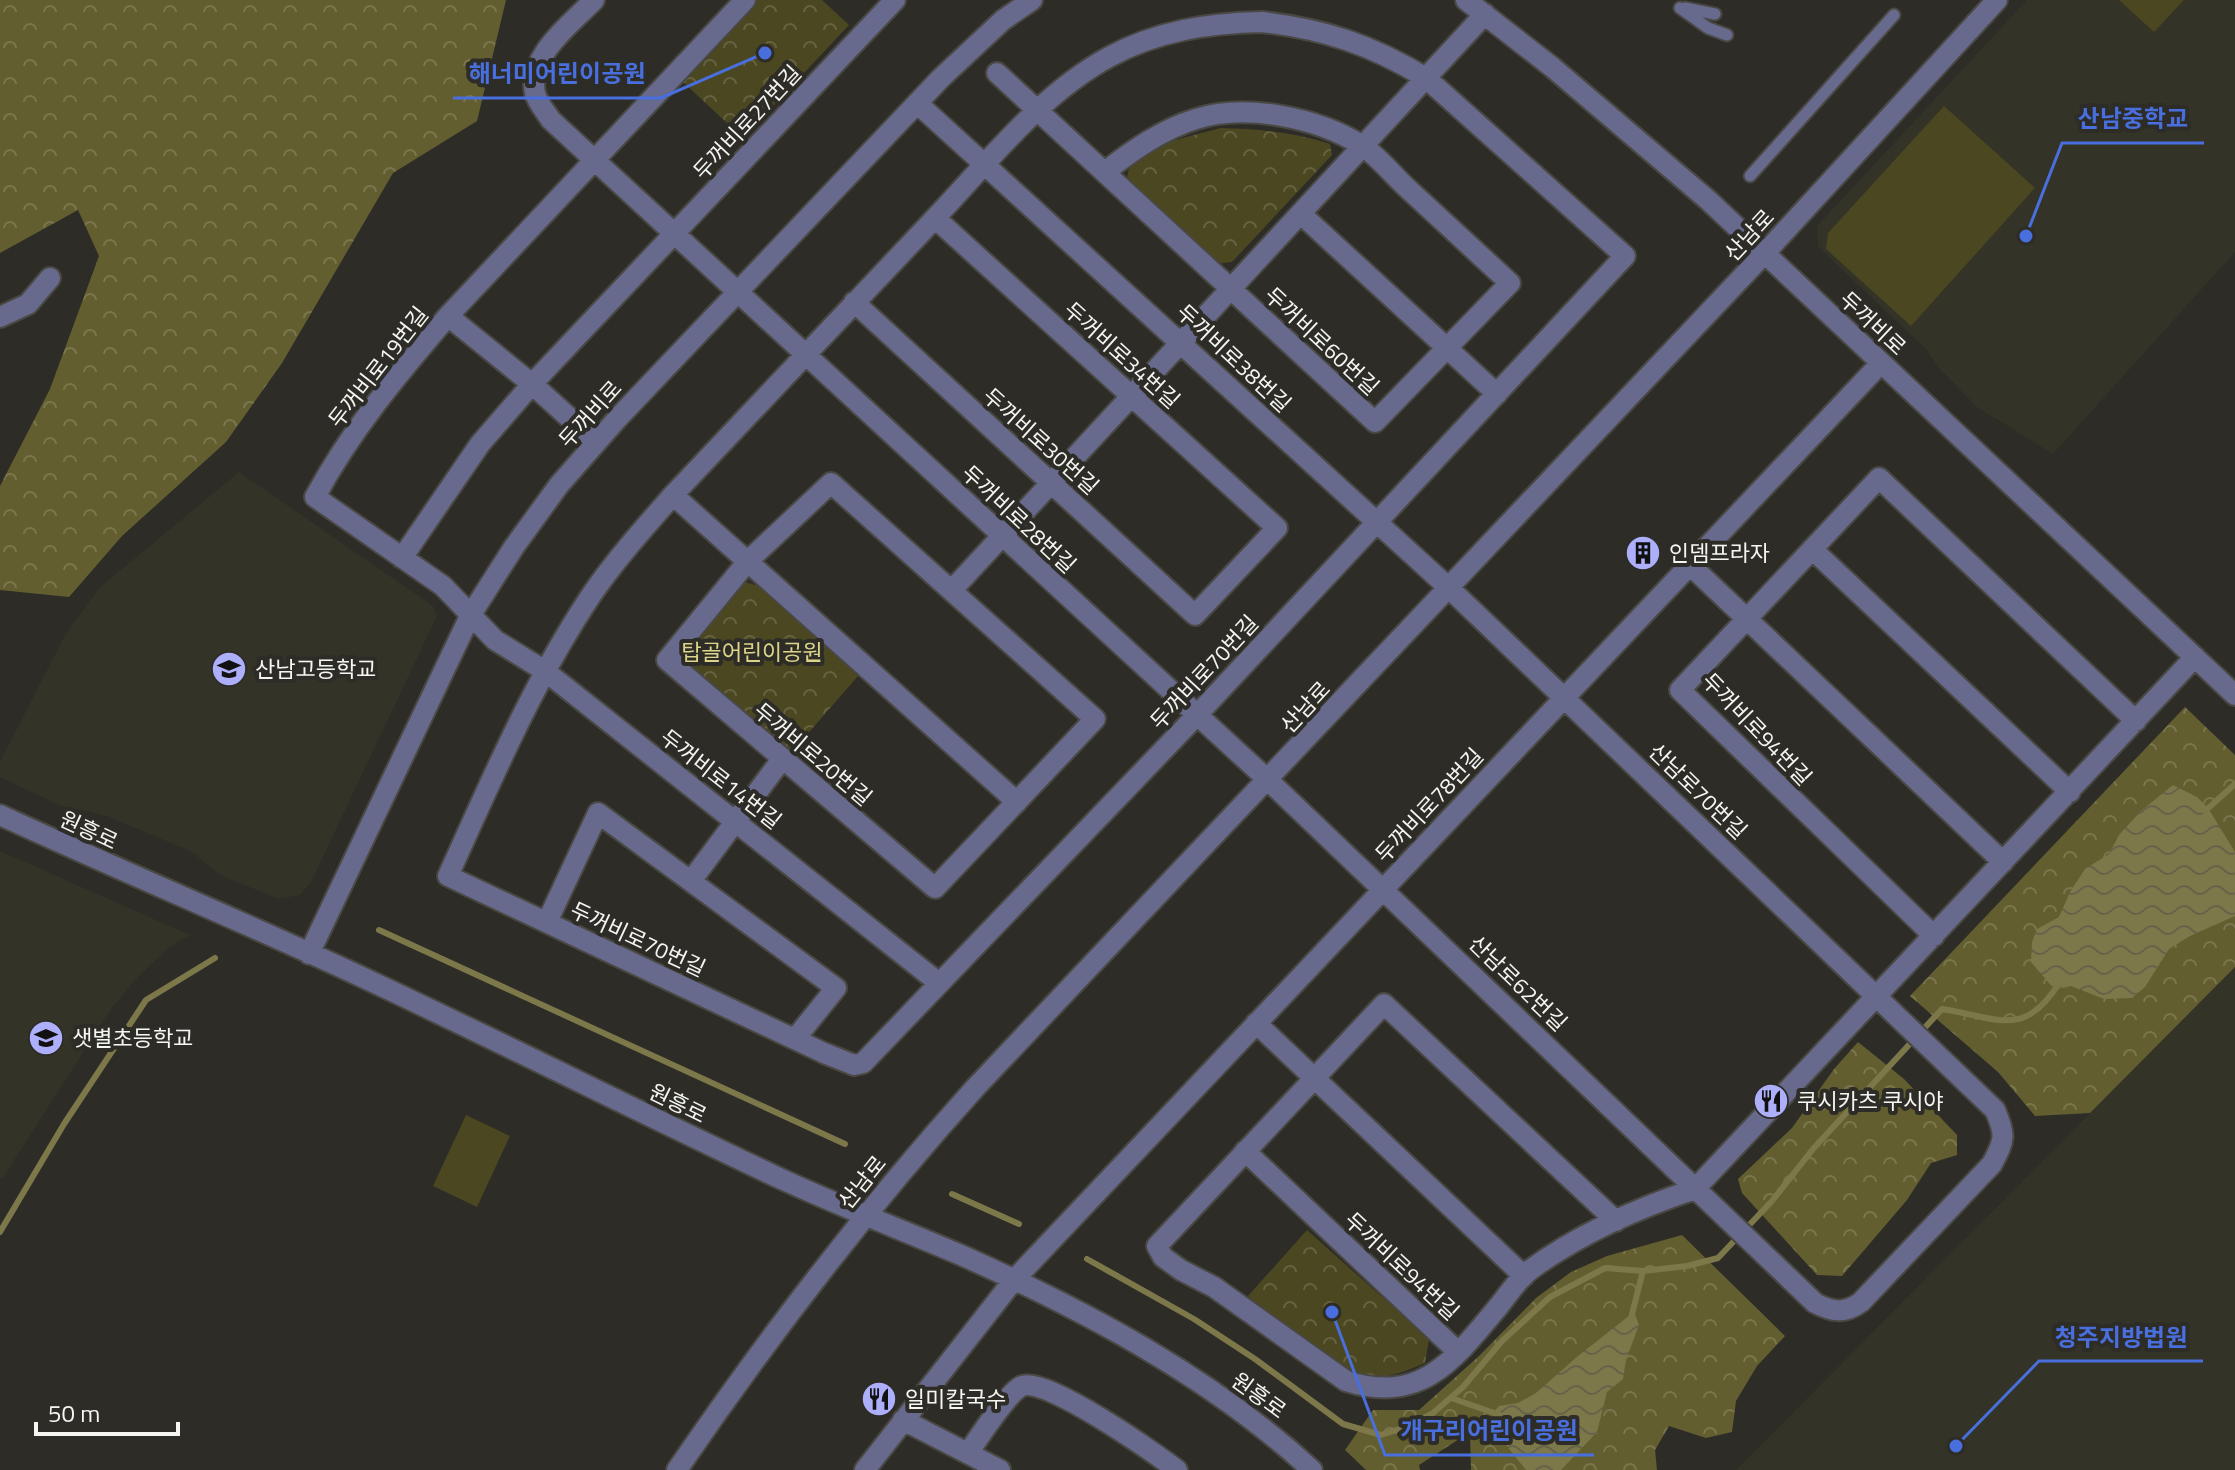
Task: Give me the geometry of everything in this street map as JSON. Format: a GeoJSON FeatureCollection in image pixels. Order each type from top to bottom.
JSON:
{"type":"FeatureCollection","features":[{"type":"Feature","properties":{"kind":"street"},"geometry":{"type":"LineString","coordinates":[[594,0],[539,61],[533,78],[535,96],[551,120],[738,292]]}},
{"type":"Feature","properties":{"kind":"street"},"geometry":{"type":"LineString","coordinates":[[448,316],[745,0]]}},
{"type":"Feature","properties":{"kind":"street","name":"두꺼비로27번길"},"geometry":{"type":"LineString","coordinates":[[532,384],[895,0]]}},
{"type":"Feature","properties":{"kind":"street","name":"두꺼비로"},"geometry":{"type":"LineString","coordinates":[[309,954],[470,616],[559,485],[596,442],[917,103],[1003,20],[1032,0]]}},
{"type":"Feature","properties":{"kind":"street","name":"두꺼비로"},"geometry":{"type":"LineString","coordinates":[[1466,0],[1552,67],[1708,200],[2235,695]]}},
{"type":"Feature","properties":{"kind":"street","name":"산남로"},"geometry":{"type":"LineString","coordinates":[[677,1470],[865,1215],[913,1157],[1764,254],[1997,0]]}},
{"type":"Feature","properties":{"kind":"street","name":"두꺼비로60번길"},"geometry":{"type":"LineString","coordinates":[[952,590],[1485,14]]}},
{"type":"Feature","properties":{"kind":"street"},"geometry":{"type":"LineString","coordinates":[[545,671],[594,591],[673,495],[985,164],[1076,78],[1129,47],[1187,29],[1222,23],[1262,22],[1307,27],[1347,39],[1397,61],[1426,78]]}},
{"type":"Feature","properties":{"kind":"street","name":"두꺼비로60번길"},"geometry":{"type":"LineString","coordinates":[[997,73],[1375,422],[1510,283],[1363,146],[1302,120],[1229,114],[1197,118],[1160,134],[1106,171]]}},
{"type":"Feature","properties":{"kind":"street","name":"두꺼비로70번길"},"geometry":{"type":"LineString","coordinates":[[545,671],[448,876],[795,1039],[854,1065],[863,1063],[1197,715],[1625,256],[1426,78]]}},
{"type":"Feature","properties":{"kind":"street","name":"두꺼비로38번길"},"geometry":{"type":"LineString","coordinates":[[917,103],[1449,588]]}},
{"type":"Feature","properties":{"kind":"street"},"geometry":{"type":"LineString","coordinates":[[1301,214],[1497,394]]}},
{"type":"Feature","properties":{"kind":"street","name":"두꺼비로34번길"},"geometry":{"type":"LineString","coordinates":[[935,218],[1277,528],[1195,615]]}},
{"type":"Feature","properties":{"kind":"street"},"geometry":{"type":"LineString","coordinates":[[0,317],[28,304],[50,278]]}},
{"type":"Feature","properties":{"kind":"street","name":"두꺼비로28번길"},"geometry":{"type":"LineString","coordinates":[[738,292],[1268,780]]}},
{"type":"Feature","properties":{"kind":"street","name":"두꺼비로30번길"},"geometry":{"type":"LineString","coordinates":[[854,302],[1195,615]]}},
{"type":"Feature","properties":{"kind":"street","name":"두꺼비로19번길"},"geometry":{"type":"LineString","coordinates":[[315,497],[332,466],[383,392],[448,316],[532,384],[596,442]]}},
{"type":"Feature","properties":{"kind":"street","name":"두꺼비로78번길"},"geometry":{"type":"LineString","coordinates":[[865,1470],[1013,1281],[1881,363]]}},
{"type":"Feature","properties":{"kind":"street"},"geometry":{"type":"LineString","coordinates":[[402,558],[480,444],[532,384]]}},
{"type":"Feature","properties":{"kind":"street","name":"두꺼비로94번길"},"geometry":{"type":"LineString","coordinates":[[1934,936],[1680,690],[1746,619],[1879,478],[2136,721]]}},
{"type":"Feature","properties":{"kind":"street","name":"두꺼비로20번길"},"geometry":{"type":"LineString","coordinates":[[831,483],[952,590],[1095,719],[935,888],[667,660],[748,561],[831,483]]}},
{"type":"Feature","properties":{"kind":"street"},"geometry":{"type":"LineString","coordinates":[[673,495],[1017,802]]}},
{"type":"Feature","properties":{"kind":"street","name":"두꺼비로14번길"},"geometry":{"type":"LineString","coordinates":[[315,497],[443,586],[495,640],[545,671],[939,983]]}},
{"type":"Feature","properties":{"kind":"street"},"geometry":{"type":"LineString","coordinates":[[1812,549],[2070,792]]}},
{"type":"Feature","properties":{"kind":"street"},"geometry":{"type":"LineString","coordinates":[[1690,565],[2003,862]]}},
{"type":"Feature","properties":{"kind":"street","name":"산남로70번길"},"geometry":{"type":"LineString","coordinates":[[1449,588],[1995,1110],[2004,1143],[1992,1164],[1870,1293],[1852,1308],[1829,1311],[1799,1288]]}},
{"type":"Feature","properties":{"kind":"street","name":"두꺼비로94번길"},"geometry":{"type":"LineString","coordinates":[[1457,1351],[1245,1151],[1157,1246],[1163,1257],[1214,1287],[1346,1381],[1387,1389],[1410,1386],[1433,1375],[1457,1351],[1524,1276],[1616,1221],[1695,1189],[2195,657]]}},
{"type":"Feature","properties":{"kind":"street"},"geometry":{"type":"LineString","coordinates":[[691,881],[782,759]]}},
{"type":"Feature","properties":{"kind":"street","name":"산남로62번길"},"geometry":{"type":"LineString","coordinates":[[1268,780],[1799,1288]]}},
{"type":"Feature","properties":{"kind":"street","name":"두꺼비로70번길"},"geometry":{"type":"LineString","coordinates":[[547,922],[598,813],[836,988],[795,1039]]}},
{"type":"Feature","properties":{"kind":"street","name":"원흥로"},"geometry":{"type":"LineString","coordinates":[[0,815],[309,954],[780,1178],[1013,1281],[1140,1345],[1264,1428],[1312,1470]]}},
{"type":"Feature","properties":{"kind":"street"},"geometry":{"type":"LineString","coordinates":[[1245,1151],[1384,1004],[1616,1221]]}},
{"type":"Feature","properties":{"kind":"street"},"geometry":{"type":"LineString","coordinates":[[1256,1023],[1524,1276]]}},
{"type":"Feature","properties":{"kind":"street"},"geometry":{"type":"LineString","coordinates":[[968,1453],[1013,1393],[1023,1385],[1037,1385],[1099,1417],[1177,1470]]}},
{"type":"Feature","properties":{"kind":"street"},"geometry":{"type":"LineString","coordinates":[[903,1420],[1000,1470]]}},
{"type":"Feature","properties":{"kind":"lane"},"geometry":{"type":"LineString","coordinates":[[1715,14],[1680,8],[1708,28],[1727,35]]}},
{"type":"Feature","properties":{"kind":"lane"},"geometry":{"type":"LineString","coordinates":[[1750,176],[1894,15]]}},
{"type":"Feature","properties":{"kind":"shaded area"},"geometry":{"type":"Polygon","coordinates":[[[2027,0],[2235,0],[2235,252],[2053,454],[1977,407],[1938,367],[1925,348],[1818,247],[1817,226],[2027,0]]]}},
{"type":"Feature","properties":{"kind":"shaded area","name":"산남고등학교"},"geometry":{"type":"Polygon","coordinates":[[[239,472],[433,606],[437,616],[311,882],[300,895],[279,899],[220,875],[192,852],[107,816],[59,805],[0,777],[0,762],[64,637],[99,588],[239,472]]]}},
{"type":"Feature","properties":{"kind":"shaded area","name":"샛별초등학교"},"geometry":{"type":"Polygon","coordinates":[[[0,851],[190,935],[168,948],[111,1009],[2,1179],[0,1178],[0,851]]]}},
{"type":"Feature","properties":{"kind":"shaded area"},"geometry":{"type":"Polygon","coordinates":[[[2235,967],[2235,1470],[1736,1470],[2090,1113],[2235,967]]]}},
{"type":"Feature","properties":{"kind":"green space"},"geometry":{"type":"Polygon","coordinates":[[[0,0],[506,0],[477,121],[393,173],[282,363],[226,442],[122,536],[69,597],[0,590],[0,486],[50,389],[99,256],[78,210],[0,253],[0,0]]]}},
{"type":"Feature","properties":{"kind":"green space"},"geometry":{"type":"Polygon","coordinates":[[[757,0],[822,0],[849,25],[743,138],[681,80],[757,0]]]}},
{"type":"Feature","properties":{"kind":"green space"},"geometry":{"type":"Polygon","coordinates":[[[2119,0],[2184,0],[2154,32],[2119,0]]]}},
{"type":"Feature","properties":{"kind":"green space"},"geometry":{"type":"Polygon","coordinates":[[[1944,106],[2035,188],[1911,326],[1826,249],[1828,233],[1944,106]]]}},
{"type":"Feature","properties":{"kind":"green space"},"geometry":{"type":"Polygon","coordinates":[[[1220,128],[1262,130],[1303,137],[1330,144],[1332,155],[1232,262],[1215,264],[1127,180],[1132,163],[1143,153],[1220,128]]]}},
{"type":"Feature","properties":{"kind":"green space","name":"탑골어린이공원"},"geometry":{"type":"Polygon","coordinates":[[[736,580],[764,587],[858,676],[790,754],[689,671],[687,643],[736,580]]]}},
{"type":"Feature","properties":{"kind":"green space"},"geometry":{"type":"Polygon","coordinates":[[[2185,707],[2235,755],[2235,967],[2090,1113],[2035,1116],[1998,1072],[1910,996],[2185,707]]]}},
{"type":"Feature","properties":{"kind":"green space"},"geometry":{"type":"Polygon","coordinates":[[[1858,1042],[1904,1079],[1957,1135],[1957,1155],[1931,1163],[1907,1200],[1842,1276],[1817,1275],[1742,1193],[1738,1179],[1792,1128],[1834,1069],[1858,1042]]]}},
{"type":"Feature","properties":{"kind":"green space"},"geometry":{"type":"Polygon","coordinates":[[[466,1115],[510,1136],[477,1207],[433,1186],[466,1115]]]}},
{"type":"Feature","properties":{"kind":"green space"},"geometry":{"type":"Polygon","coordinates":[[[1307,1230],[1429,1339],[1425,1363],[1385,1376],[1359,1375],[1331,1362],[1301,1341],[1248,1296],[1307,1230]]]}},
{"type":"Feature","properties":{"kind":"green space"},"geometry":{"type":"Polygon","coordinates":[[[1682,1235],[1785,1336],[1757,1366],[1736,1401],[1732,1432],[1706,1438],[1669,1426],[1655,1450],[1657,1470],[1471,1470],[1470,1432],[1419,1465],[1420,1470],[1366,1470],[1345,1450],[1373,1410],[1419,1410],[1479,1356],[1536,1298],[1571,1272],[1607,1256],[1682,1235]]]}},
{"type":"Feature","properties":{"kind":"water"},"geometry":{"type":"Polygon","coordinates":[[[2173,785],[2197,797],[2208,808],[2235,852],[2235,916],[2169,949],[2145,987],[2132,998],[2104,999],[2071,986],[2055,990],[2031,962],[2032,942],[2037,929],[2059,917],[2085,869],[2109,854],[2119,835],[2141,811],[2173,785]]]}},
{"type":"Feature","properties":{"kind":"water"},"geometry":{"type":"Polygon","coordinates":[[[1634,1312],[1639,1325],[1626,1360],[1623,1379],[1607,1392],[1597,1432],[1561,1470],[1526,1470],[1498,1435],[1493,1413],[1499,1406],[1518,1403],[1536,1393],[1634,1312]]]}},
{"type":"Feature","properties":{"kind":"waterway"},"geometry":{"type":"LineString","coordinates":[[2205,811],[2235,784]]}},
{"type":"Feature","properties":{"kind":"waterway"},"geometry":{"type":"LineString","coordinates":[[379,930],[845,1144]]}},
{"type":"Feature","properties":{"kind":"waterway"},"geometry":{"type":"LineString","coordinates":[[0,1232],[64,1124],[146,1000],[215,958]]}},
{"type":"Feature","properties":{"kind":"waterway"},"geometry":{"type":"LineString","coordinates":[[1087,1259],[1194,1319],[1255,1359],[1343,1424],[1381,1435],[1409,1426],[1433,1413],[1463,1387],[1502,1341],[1550,1297],[1605,1268],[1643,1271],[1687,1266],[1718,1258],[1942,1009],[1994,1019],[2021,1018],[2046,1001],[2059,983]]}},
{"type":"Feature","properties":{"kind":"waterway"},"geometry":{"type":"LineString","coordinates":[[952,1194],[1019,1224]]}},
{"type":"Feature","properties":{"kind":"waterway"},"geometry":{"type":"LineString","coordinates":[[1631,1318],[1643,1271]]}},
{"type":"Feature","properties":{"kind":"waterway"},"geometry":{"type":"LineString","coordinates":[[1451,1398],[1500,1415]]}},
{"type":"Feature","properties":{"kind":"place","name":"해너미어린이공원"},"geometry":{"type":"Point","coordinates":[765,53]}},
{"type":"Feature","properties":{"kind":"place","name":"산남중학교"},"geometry":{"type":"Point","coordinates":[2026,236]}},
{"type":"Feature","properties":{"kind":"place","name":"인뎀프라자"},"geometry":{"type":"Point","coordinates":[1643,553]}},
{"type":"Feature","properties":{"kind":"place","name":"산남고등학교"},"geometry":{"type":"Point","coordinates":[229,669]}},
{"type":"Feature","properties":{"kind":"place","name":"샛별초등학교"},"geometry":{"type":"Point","coordinates":[46,1038]}},
{"type":"Feature","properties":{"kind":"place","name":"쿠시카츠 쿠시야"},"geometry":{"type":"Point","coordinates":[1771,1101]}},
{"type":"Feature","properties":{"kind":"place","name":"개구리어린이공원"},"geometry":{"type":"Point","coordinates":[1332,1312]}},
{"type":"Feature","properties":{"kind":"place","name":"일미칼국수"},"geometry":{"type":"Point","coordinates":[879,1399]}},
{"type":"Feature","properties":{"kind":"place","name":"청주지방법원"},"geometry":{"type":"Point","coordinates":[1956,1446]}}]}
